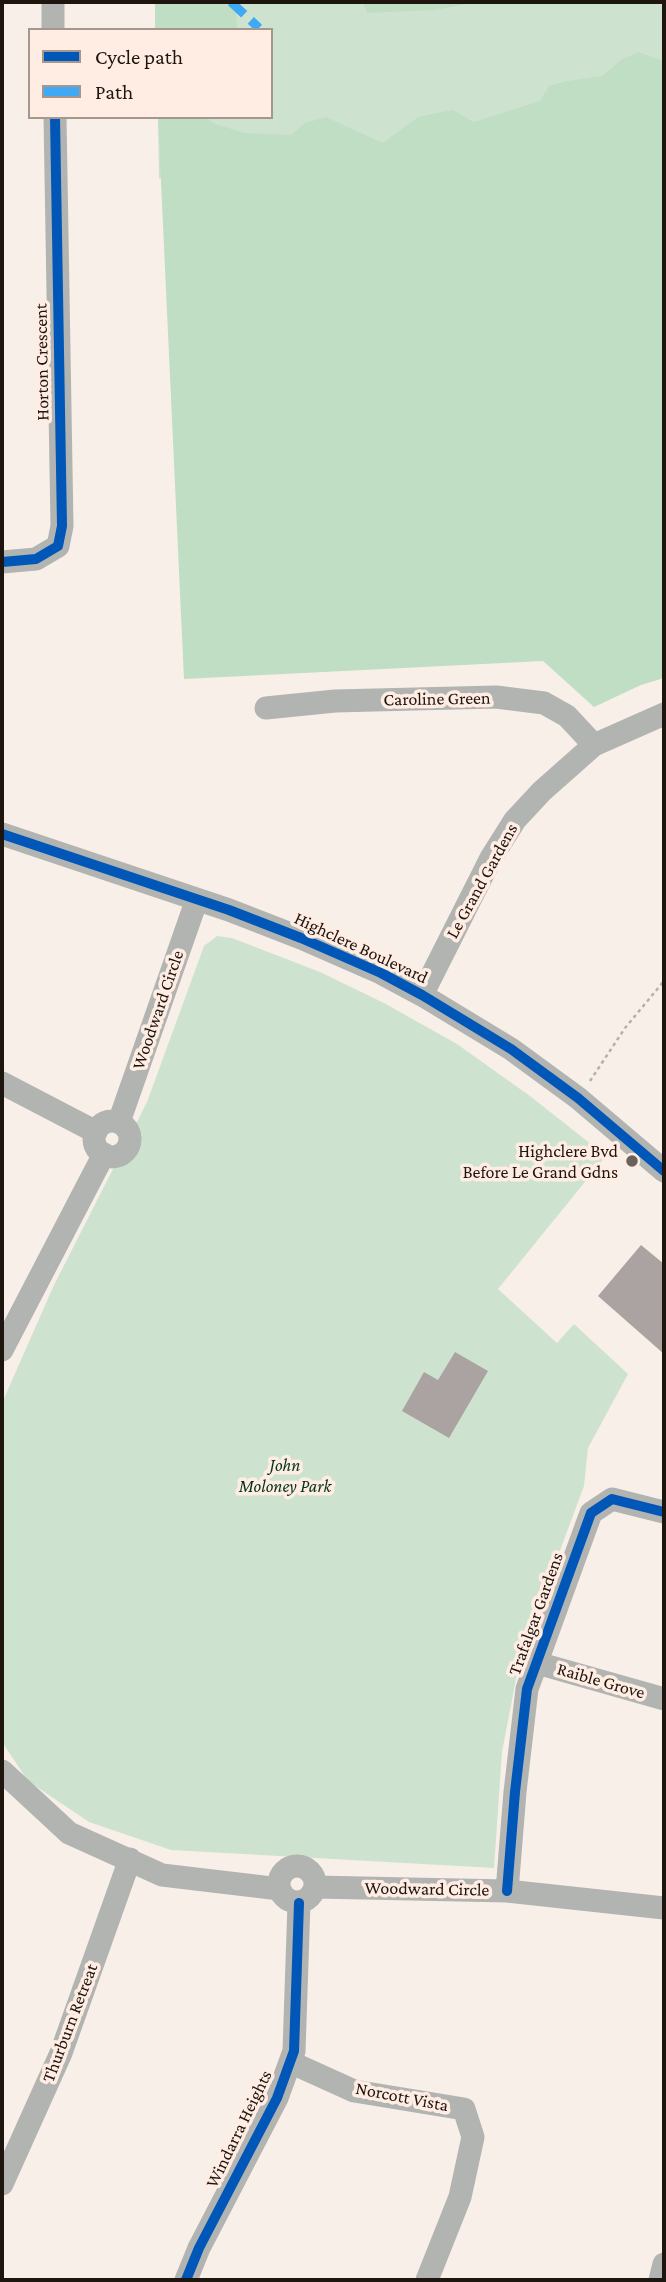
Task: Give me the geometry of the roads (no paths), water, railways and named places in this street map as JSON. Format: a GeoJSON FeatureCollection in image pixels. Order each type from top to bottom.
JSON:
{"type":"FeatureCollection","features":[{"type":"Feature","properties":{"kind":"street"},"geometry":{"type":"LineString","coordinates":[[53,2],[53,28]]}},
{"type":"Feature","properties":{"kind":"street","name":"Horton Crescent"},"geometry":{"type":"LineString","coordinates":[[2,562],[36,559],[58,546],[62,526],[55,119]]}},
{"type":"Feature","properties":{"kind":"street","name":"Caroline Green"},"geometry":{"type":"LineString","coordinates":[[265,708],[335,701],[496,697],[544,703],[567,716],[594,745]]}},
{"type":"Feature","properties":{"kind":"street","name":"Le Grand Gardens"},"geometry":{"type":"LineString","coordinates":[[422,995],[491,858],[515,820],[542,791],[594,745],[664,714]]}},
{"type":"Feature","properties":{"kind":"street","name":"Highclere Boulevard"},"geometry":{"type":"LineString","coordinates":[[2,834],[197,900],[345,956],[422,995],[511,1049],[578,1098],[664,1171]]}},
{"type":"Feature","properties":{"kind":"street","name":"Woodward Circle"},"geometry":{"type":"LineString","coordinates":[[119,1122],[197,900]]}},
{"type":"Feature","properties":{"kind":"street"},"geometry":{"type":"LineString","coordinates":[[2,1083],[96,1132]]}},
{"type":"Feature","properties":{"kind":"street"},"geometry":{"type":"LineString","coordinates":[[105,1122],[119,1122],[130,1133],[128,1148],[117,1156],[104,1154],[96,1145],[96,1132],[105,1122]]}},
{"type":"Feature","properties":{"kind":"street"},"geometry":{"type":"LineString","coordinates":[[2,1350],[10,1312],[104,1154]]}},
{"type":"Feature","properties":{"kind":"street","name":"Trafalgar Gardens"},"geometry":{"type":"LineString","coordinates":[[507,1891],[527,1689],[591,1513],[612,1499],[664,1512]]}},
{"type":"Feature","properties":{"kind":"street","name":"Raible Grove"},"geometry":{"type":"LineString","coordinates":[[537,1662],[664,1699]]}},
{"type":"Feature","properties":{"kind":"street"},"geometry":{"type":"LineString","coordinates":[[2,1771],[69,1833],[162,1875],[279,1889]]}},
{"type":"Feature","properties":{"kind":"street","name":"Thurburn Retreat"},"geometry":{"type":"LineString","coordinates":[[2,2184],[61,2053],[130,1859]]}},
{"type":"Feature","properties":{"kind":"street"},"geometry":{"type":"LineString","coordinates":[[296,1866],[308,1870],[315,1880],[307,1895],[287,1899],[279,1889],[284,1871],[296,1866]]}},
{"type":"Feature","properties":{"kind":"street","name":"Woodward Circle"},"geometry":{"type":"LineString","coordinates":[[307,1895],[507,1891],[664,1908]]}},
{"type":"Feature","properties":{"kind":"street","name":"Windarra Heights"},"geometry":{"type":"LineString","coordinates":[[186,2280],[199,2248],[277,2098],[294,2051],[307,1895]]}},
{"type":"Feature","properties":{"kind":"street","name":"Norcott Vista"},"geometry":{"type":"LineString","coordinates":[[290,2062],[354,2091],[464,2109],[474,2137],[460,2197],[427,2280]]}},
{"type":"Feature","properties":{"kind":"street"},"geometry":{"type":"LineString","coordinates":[[660,2280],[664,2264]]}},
{"type":"Feature","properties":{"kind":"place","name":"Highclere Bvd Before Le Grand Gdns"},"geometry":{"type":"Point","coordinates":[632,1161]}},
{"type":"Feature","properties":{"kind":"park label","name":"John Moloney Park"},"geometry":{"type":"Point","coordinates":[285,1475]}}]}
